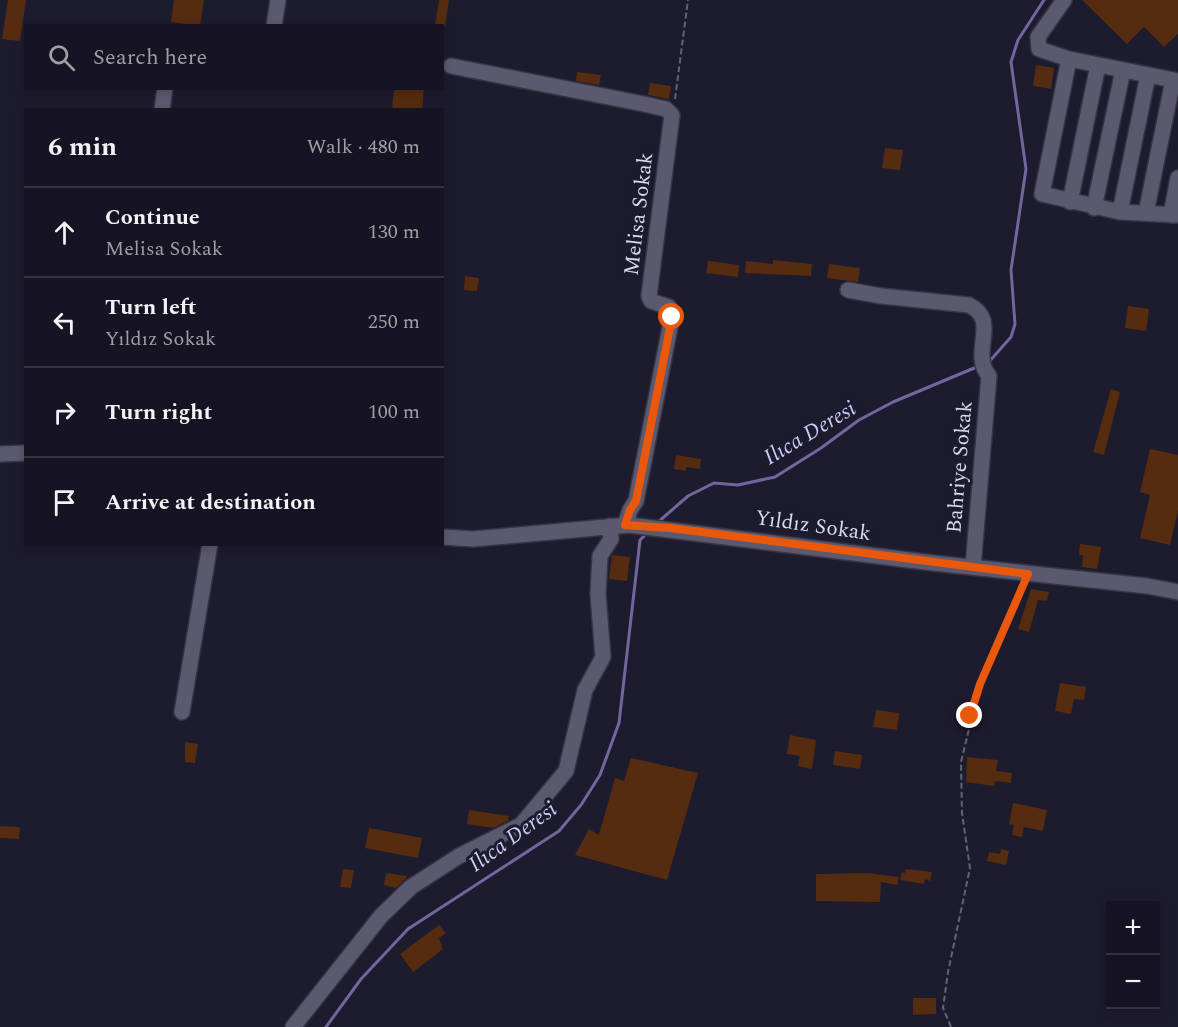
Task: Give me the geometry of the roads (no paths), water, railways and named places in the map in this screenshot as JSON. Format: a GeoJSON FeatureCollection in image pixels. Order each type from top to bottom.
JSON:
{"type":"FeatureCollection","features":[{"type":"Feature","properties":{"kind":"street"},"geometry":{"type":"LineString","coordinates":[[274,24],[278,0]]}},
{"type":"Feature","properties":{"kind":"street"},"geometry":{"type":"LineString","coordinates":[[1064,0],[1038,37],[1039,49],[1069,59],[1175,81],[1146,213]]}},
{"type":"Feature","properties":{"kind":"street"},"geometry":{"type":"LineString","coordinates":[[1069,59],[1042,194],[1094,208],[1174,215],[1178,178]]}},
{"type":"Feature","properties":{"kind":"street"},"geometry":{"type":"LineString","coordinates":[[1070,202],[1098,65]]}},
{"type":"Feature","properties":{"kind":"street","name":"Melisa Sokak"},"geometry":{"type":"LineString","coordinates":[[451,66],[644,104],[670,112],[672,124],[650,296],[651,301],[669,307],[672,317],[636,501],[621,525]]}},
{"type":"Feature","properties":{"kind":"street"},"geometry":{"type":"LineString","coordinates":[[1094,208],[1123,70]]}},
{"type":"Feature","properties":{"kind":"street"},"geometry":{"type":"LineString","coordinates":[[1120,212],[1148,75]]}},
{"type":"Feature","properties":{"kind":"street"},"geometry":{"type":"LineString","coordinates":[[162,108],[165,90]]}},
{"type":"Feature","properties":{"kind":"street","name":"Bahriye Sokak"},"geometry":{"type":"LineString","coordinates":[[848,290],[881,296],[969,305],[980,310],[984,317],[982,352],[989,376],[973,567]]}},
{"type":"Feature","properties":{"kind":"street"},"geometry":{"type":"LineString","coordinates":[[0,454],[24,453]]}},
{"type":"Feature","properties":{"kind":"street"},"geometry":{"type":"LineString","coordinates":[[293,1027],[381,916],[411,887],[459,856],[521,825],[566,771],[585,690],[603,657],[598,594],[600,556],[621,525]]}},
{"type":"Feature","properties":{"kind":"street","name":"Yıldız Sokak"},"geometry":{"type":"LineString","coordinates":[[444,537],[473,539],[621,525],[670,528],[1028,574],[1148,586],[1178,592]]}},
{"type":"Feature","properties":{"kind":"street"},"geometry":{"type":"LineString","coordinates":[[182,712],[210,546]]}},
{"type":"Feature","properties":{"kind":"waterway","name":"Ilıca Deresi"},"geometry":{"type":"LineString","coordinates":[[988,363],[1011,337],[1015,324],[1011,270],[1026,169],[1011,62],[1018,40],[1044,0]]}},
{"type":"Feature","properties":{"kind":"waterway","name":"Ilıca Deresi"},"geometry":{"type":"LineString","coordinates":[[657,523],[688,496],[714,483],[738,485],[775,477],[821,448],[859,420],[893,402],[979,366]]}},
{"type":"Feature","properties":{"kind":"waterway","name":"Ilıca Deresi"},"geometry":{"type":"LineString","coordinates":[[326,1027],[361,979],[408,929],[559,831],[581,805],[600,775],[619,723],[640,540],[648,532]]}}]}
